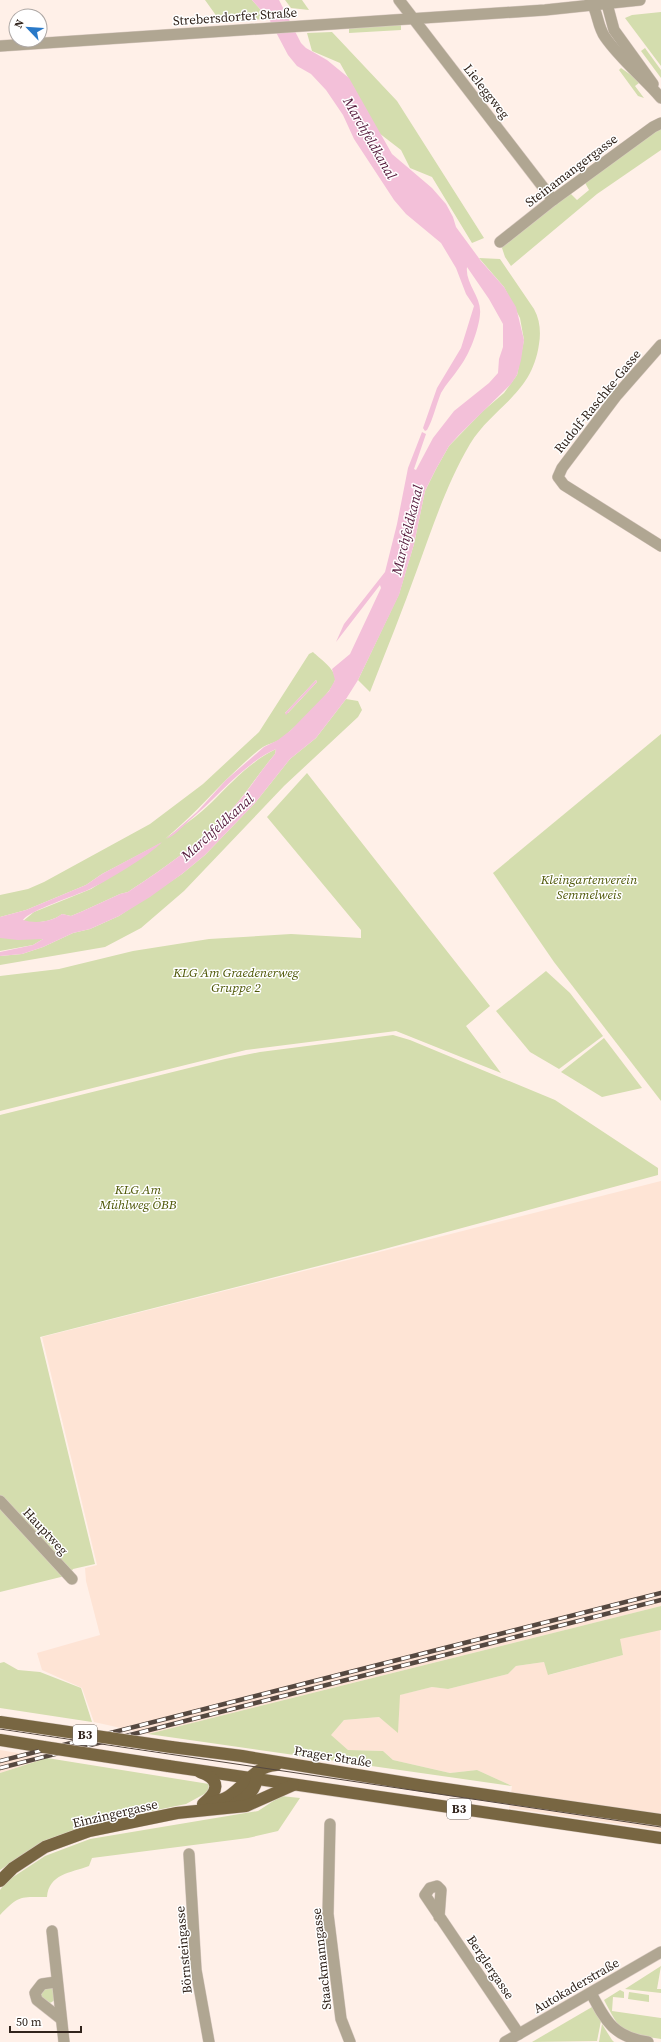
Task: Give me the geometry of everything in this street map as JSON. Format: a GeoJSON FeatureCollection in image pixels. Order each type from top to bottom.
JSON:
{"type":"FeatureCollection","features":[{"type":"Feature","properties":{"kind":"main road","name":"Prager Straße"},"geometry":{"type":"LineString","coordinates":[[0,1722],[171,1748],[242,1756],[425,1786],[661,1820]]}},
{"type":"Feature","properties":{"kind":"main road","name":"B3"},"geometry":{"type":"LineString","coordinates":[[0,1740],[193,1770],[255,1776],[293,1785],[661,1838]]}},
{"type":"Feature","properties":{"kind":"main road"},"geometry":{"type":"LineString","coordinates":[[242,1756],[255,1776]]}},
{"type":"Feature","properties":{"kind":"main road","name":"Einzingergasse"},"geometry":{"type":"LineString","coordinates":[[177,1813],[203,1804],[219,1801],[230,1796],[271,1765],[289,1764]]}},
{"type":"Feature","properties":{"kind":"main road","name":"Einzingergasse"},"geometry":{"type":"LineString","coordinates":[[193,1770],[207,1775],[216,1786],[216,1791],[212,1797],[203,1804]]}},
{"type":"Feature","properties":{"kind":"main road","name":"Einzingergasse"},"geometry":{"type":"LineString","coordinates":[[230,1808],[250,1795],[255,1776]]}},
{"type":"Feature","properties":{"kind":"main road","name":"Einzingergasse"},"geometry":{"type":"LineString","coordinates":[[0,1880],[13,1868],[45,1847],[89,1830],[177,1813],[246,1806],[258,1802],[293,1785]]}},
{"type":"Feature","properties":{"kind":"street","name":"Lieleggweg"},"geometry":{"type":"LineString","coordinates":[[399,0],[553,200]]}},
{"type":"Feature","properties":{"kind":"street","name":"Strebersdorfer Straße"},"geometry":{"type":"LineString","coordinates":[[0,46],[413,18],[573,3],[591,2],[607,4],[640,0]]}},
{"type":"Feature","properties":{"kind":"street"},"geometry":{"type":"LineString","coordinates":[[591,2],[604,35],[620,57],[660,97]]}},
{"type":"Feature","properties":{"kind":"street"},"geometry":{"type":"LineString","coordinates":[[607,4],[614,30],[646,74],[660,97]]}},
{"type":"Feature","properties":{"kind":"street","name":"Steinamangergasse"},"geometry":{"type":"LineString","coordinates":[[500,242],[553,200],[652,127],[661,123]]}},
{"type":"Feature","properties":{"kind":"street","name":"Rudolf-Raschke-Gasse"},"geometry":{"type":"LineString","coordinates":[[661,345],[617,395],[562,468],[558,477],[564,486],[661,546]]}},
{"type":"Feature","properties":{"kind":"street","name":"Hauptweg"},"geometry":{"type":"LineString","coordinates":[[0,1501],[72,1579]]}},
{"type":"Feature","properties":{"kind":"street","name":"Staackmanngasse"},"geometry":{"type":"LineString","coordinates":[[330,1824],[328,1914],[341,2019],[350,2042]]}},
{"type":"Feature","properties":{"kind":"street","name":"Börnsteingasse"},"geometry":{"type":"LineString","coordinates":[[189,1854],[196,1970],[209,2042]]}},
{"type":"Feature","properties":{"kind":"street","name":"Berglergasse"},"geometry":{"type":"LineString","coordinates":[[439,1917],[518,2034]]}},
{"type":"Feature","properties":{"kind":"street"},"geometry":{"type":"LineString","coordinates":[[52,1931],[56,1982],[64,2042]]}},
{"type":"Feature","properties":{"kind":"street","name":"Autokaderstraße"},"geometry":{"type":"LineString","coordinates":[[505,2042],[661,1952]]}},
{"type":"Feature","properties":{"kind":"street"},"geometry":{"type":"LineString","coordinates":[[56,1982],[42,1984],[35,1994],[37,2000],[61,2019]]}},
{"type":"Feature","properties":{"kind":"street"},"geometry":{"type":"LineString","coordinates":[[591,1993],[614,2030],[628,2038],[648,2042]]}},
{"type":"Feature","properties":{"kind":"shaded area"},"geometry":{"type":"Polygon","coordinates":[[[661,1181],[661,1606],[148,1734],[94,1722],[82,1688],[42,1670],[37,1653],[100,1635],[86,1581],[85,1568],[97,1565],[42,1337],[661,1181]]]}},
{"type":"Feature","properties":{"kind":"shaded area"},"geometry":{"type":"Polygon","coordinates":[[[660,1629],[661,1830],[509,1808],[512,1786],[477,1770],[450,1773],[393,1760],[383,1751],[348,1750],[330,1735],[344,1720],[379,1717],[398,1732],[399,1695],[432,1687],[448,1689],[508,1674],[516,1666],[544,1662],[549,1675],[623,1655],[619,1639],[660,1629]]]}},
{"type":"Feature","properties":{"kind":"shaded area"},"geometry":{"type":"Polygon","coordinates":[[[0,1750],[47,1758],[0,1773],[0,1750]]]}},
{"type":"Feature","properties":{"kind":"green space"},"geometry":{"type":"Polygon","coordinates":[[[205,0],[252,0],[269,19],[220,21],[205,0]]]}},
{"type":"Feature","properties":{"kind":"green space"},"geometry":{"type":"Polygon","coordinates":[[[285,0],[302,0],[309,10],[291,8],[285,0]]]}},
{"type":"Feature","properties":{"kind":"green space"},"geometry":{"type":"Polygon","coordinates":[[[661,12],[661,66],[625,18],[632,15],[661,12]]]}},
{"type":"Feature","properties":{"kind":"green space"},"geometry":{"type":"Polygon","coordinates":[[[401,24],[401,30],[349,33],[349,27],[401,24]]]}},
{"type":"Feature","properties":{"kind":"green space"},"geometry":{"type":"Polygon","coordinates":[[[332,32],[397,101],[484,238],[472,243],[432,177],[410,168],[401,150],[379,133],[340,63],[312,51],[307,33],[332,32]]]}},
{"type":"Feature","properties":{"kind":"green space"},"geometry":{"type":"Polygon","coordinates":[[[645,48],[661,70],[661,78],[641,51],[645,48]]]}},
{"type":"Feature","properties":{"kind":"green space"},"geometry":{"type":"Polygon","coordinates":[[[621,68],[638,80],[639,83],[635,86],[644,98],[638,96],[619,70],[621,68]]]}},
{"type":"Feature","properties":{"kind":"green space"},"geometry":{"type":"Polygon","coordinates":[[[661,129],[661,150],[597,194],[511,266],[505,257],[501,245],[569,194],[577,200],[589,190],[584,181],[650,132],[661,129]]]}},
{"type":"Feature","properties":{"kind":"green space"},"geometry":{"type":"Polygon","coordinates":[[[479,258],[500,259],[534,309],[538,317],[540,331],[535,361],[520,388],[479,431],[470,444],[454,474],[370,692],[358,680],[399,594],[414,544],[425,491],[449,446],[483,411],[504,393],[517,375],[524,340],[520,318],[504,287],[479,258]]]}},
{"type":"Feature","properties":{"kind":"green space"},"geometry":{"type":"Polygon","coordinates":[[[313,652],[333,672],[335,680],[332,686],[319,703],[292,729],[279,740],[263,747],[253,754],[165,839],[201,812],[250,766],[276,749],[275,754],[238,802],[200,840],[172,862],[128,892],[120,894],[71,916],[62,914],[58,917],[43,922],[23,921],[34,912],[91,889],[136,861],[161,843],[102,874],[86,885],[26,910],[0,917],[0,895],[28,889],[44,882],[150,824],[203,784],[259,732],[309,654],[313,652]],[[316,680],[285,713],[288,713],[317,682],[316,680]]]}},
{"type":"Feature","properties":{"kind":"green space"},"geometry":{"type":"Polygon","coordinates":[[[346,699],[358,701],[362,710],[358,717],[284,786],[184,891],[141,928],[105,947],[0,965],[0,956],[22,954],[43,947],[73,933],[90,929],[119,916],[182,874],[205,855],[255,803],[290,759],[316,738],[346,699]]]}},
{"type":"Feature","properties":{"kind":"green space","name":"Kleingartenverein Semmelweis"},"geometry":{"type":"Polygon","coordinates":[[[661,734],[661,1101],[554,962],[493,873],[661,734]]]}},
{"type":"Feature","properties":{"kind":"green space","name":"KLG Am Graedenerweg Gruppe 2"},"geometry":{"type":"Polygon","coordinates":[[[307,773],[490,1006],[466,1026],[501,1073],[396,1031],[246,1050],[0,1111],[0,976],[59,969],[133,951],[209,939],[291,934],[361,938],[361,930],[267,817],[307,773]]]}},
{"type":"Feature","properties":{"kind":"green space"},"geometry":{"type":"Polygon","coordinates":[[[0,938],[43,939],[33,945],[0,951],[0,938]]]}},
{"type":"Feature","properties":{"kind":"green space"},"geometry":{"type":"Polygon","coordinates":[[[546,971],[570,993],[603,1036],[559,1069],[530,1052],[496,1011],[546,971]]]}},
{"type":"Feature","properties":{"kind":"green space","name":"KLG Am Mühlweg ÖBB"},"geometry":{"type":"Polygon","coordinates":[[[393,1035],[410,1040],[555,1100],[658,1168],[658,1175],[377,1251],[40,1337],[95,1564],[73,1569],[69,1575],[0,1592],[0,1115],[225,1059],[260,1052],[393,1035]]]}},
{"type":"Feature","properties":{"kind":"green space"},"geometry":{"type":"Polygon","coordinates":[[[604,1038],[642,1088],[602,1097],[561,1072],[604,1038]]]}},
{"type":"Feature","properties":{"kind":"green space"},"geometry":{"type":"Polygon","coordinates":[[[661,1606],[661,1630],[620,1639],[623,1655],[548,1675],[544,1662],[516,1666],[508,1674],[448,1689],[432,1687],[400,1695],[398,1733],[379,1717],[344,1720],[331,1735],[348,1750],[383,1751],[393,1760],[450,1773],[477,1770],[512,1786],[148,1734],[661,1606]]]}},
{"type":"Feature","properties":{"kind":"green space"},"geometry":{"type":"Polygon","coordinates":[[[4,1662],[18,1670],[40,1672],[81,1688],[92,1722],[0,1708],[0,1663],[4,1662]]]}},
{"type":"Feature","properties":{"kind":"green space"},"geometry":{"type":"Polygon","coordinates":[[[47,1758],[209,1784],[208,1792],[186,1804],[93,1823],[46,1840],[0,1870],[0,1773],[47,1758]]]}},
{"type":"Feature","properties":{"kind":"green space"},"geometry":{"type":"Polygon","coordinates":[[[281,1796],[300,1798],[278,1831],[248,1838],[92,1858],[89,1866],[56,1879],[49,1889],[47,1897],[20,1898],[0,1915],[0,1890],[7,1881],[45,1856],[90,1839],[258,1811],[281,1796]]]}},
{"type":"Feature","properties":{"kind":"green space"},"geometry":{"type":"Polygon","coordinates":[[[661,1966],[657,1989],[661,1989],[661,1993],[625,1989],[661,1966]]]}},
{"type":"Feature","properties":{"kind":"green space"},"geometry":{"type":"Polygon","coordinates":[[[48,1987],[55,1992],[56,1995],[51,2002],[48,2003],[41,1998],[40,1995],[45,1988],[48,1987]]]}},
{"type":"Feature","properties":{"kind":"green space"},"geometry":{"type":"Polygon","coordinates":[[[620,1990],[624,1992],[624,1998],[613,1997],[612,2011],[661,2018],[661,2039],[631,2034],[620,2027],[604,2000],[620,1990]]]}},
{"type":"Feature","properties":{"kind":"green space"},"geometry":{"type":"Polygon","coordinates":[[[629,1992],[649,1995],[649,2002],[628,1999],[629,1992]]]}},
{"type":"Feature","properties":{"kind":"green space"},"geometry":{"type":"Polygon","coordinates":[[[592,2007],[601,2021],[597,2041],[532,2042],[592,2007]]]}},
{"type":"Feature","properties":{"kind":"green space"},"geometry":{"type":"Polygon","coordinates":[[[602,2024],[612,2040],[614,2042],[599,2042],[602,2024]]]}},
{"type":"Feature","properties":{"kind":"water","name":"Marchfeldkanal"},"geometry":{"type":"Polygon","coordinates":[[[252,0],[279,0],[301,43],[306,48],[327,60],[349,78],[392,154],[432,188],[446,204],[453,217],[456,227],[481,261],[504,287],[516,307],[524,340],[521,360],[517,375],[511,384],[449,446],[436,469],[425,491],[414,544],[399,595],[358,680],[346,699],[316,738],[290,759],[255,803],[205,855],[150,897],[119,916],[90,929],[73,933],[43,947],[22,954],[0,956],[0,952],[33,945],[43,939],[18,940],[0,938],[0,917],[26,910],[86,885],[102,874],[162,842],[128,868],[107,880],[90,889],[34,912],[23,920],[38,922],[53,919],[62,914],[71,916],[120,894],[128,892],[172,862],[200,840],[238,802],[275,754],[276,749],[264,755],[242,772],[178,831],[166,839],[197,812],[226,780],[264,747],[278,740],[291,730],[329,691],[335,680],[332,669],[350,654],[381,588],[380,585],[336,642],[344,624],[385,572],[397,524],[408,468],[422,432],[426,434],[414,469],[416,470],[433,438],[454,411],[489,383],[498,373],[499,359],[503,347],[503,324],[489,299],[467,267],[468,279],[479,302],[480,314],[478,327],[463,363],[441,393],[431,422],[425,431],[423,428],[437,388],[461,348],[474,306],[466,294],[456,268],[441,243],[406,214],[394,200],[354,139],[343,115],[326,90],[311,74],[297,66],[288,55],[269,19],[252,0]]]}},
{"type":"Feature","properties":{"kind":"water"},"geometry":{"type":"Polygon","coordinates":[[[316,680],[317,682],[286,715],[285,713],[316,680]]]}},
{"type":"Feature","properties":{"kind":"tram line"},"geometry":{"type":"LineString","coordinates":[[0,1729],[661,1827]]}},
{"type":"Feature","properties":{"kind":"railway"},"geometry":{"type":"LineString","coordinates":[[0,1761],[661,1593]]}},
{"type":"Feature","properties":{"kind":"railway"},"geometry":{"type":"LineString","coordinates":[[0,1768],[661,1600]]}}]}
